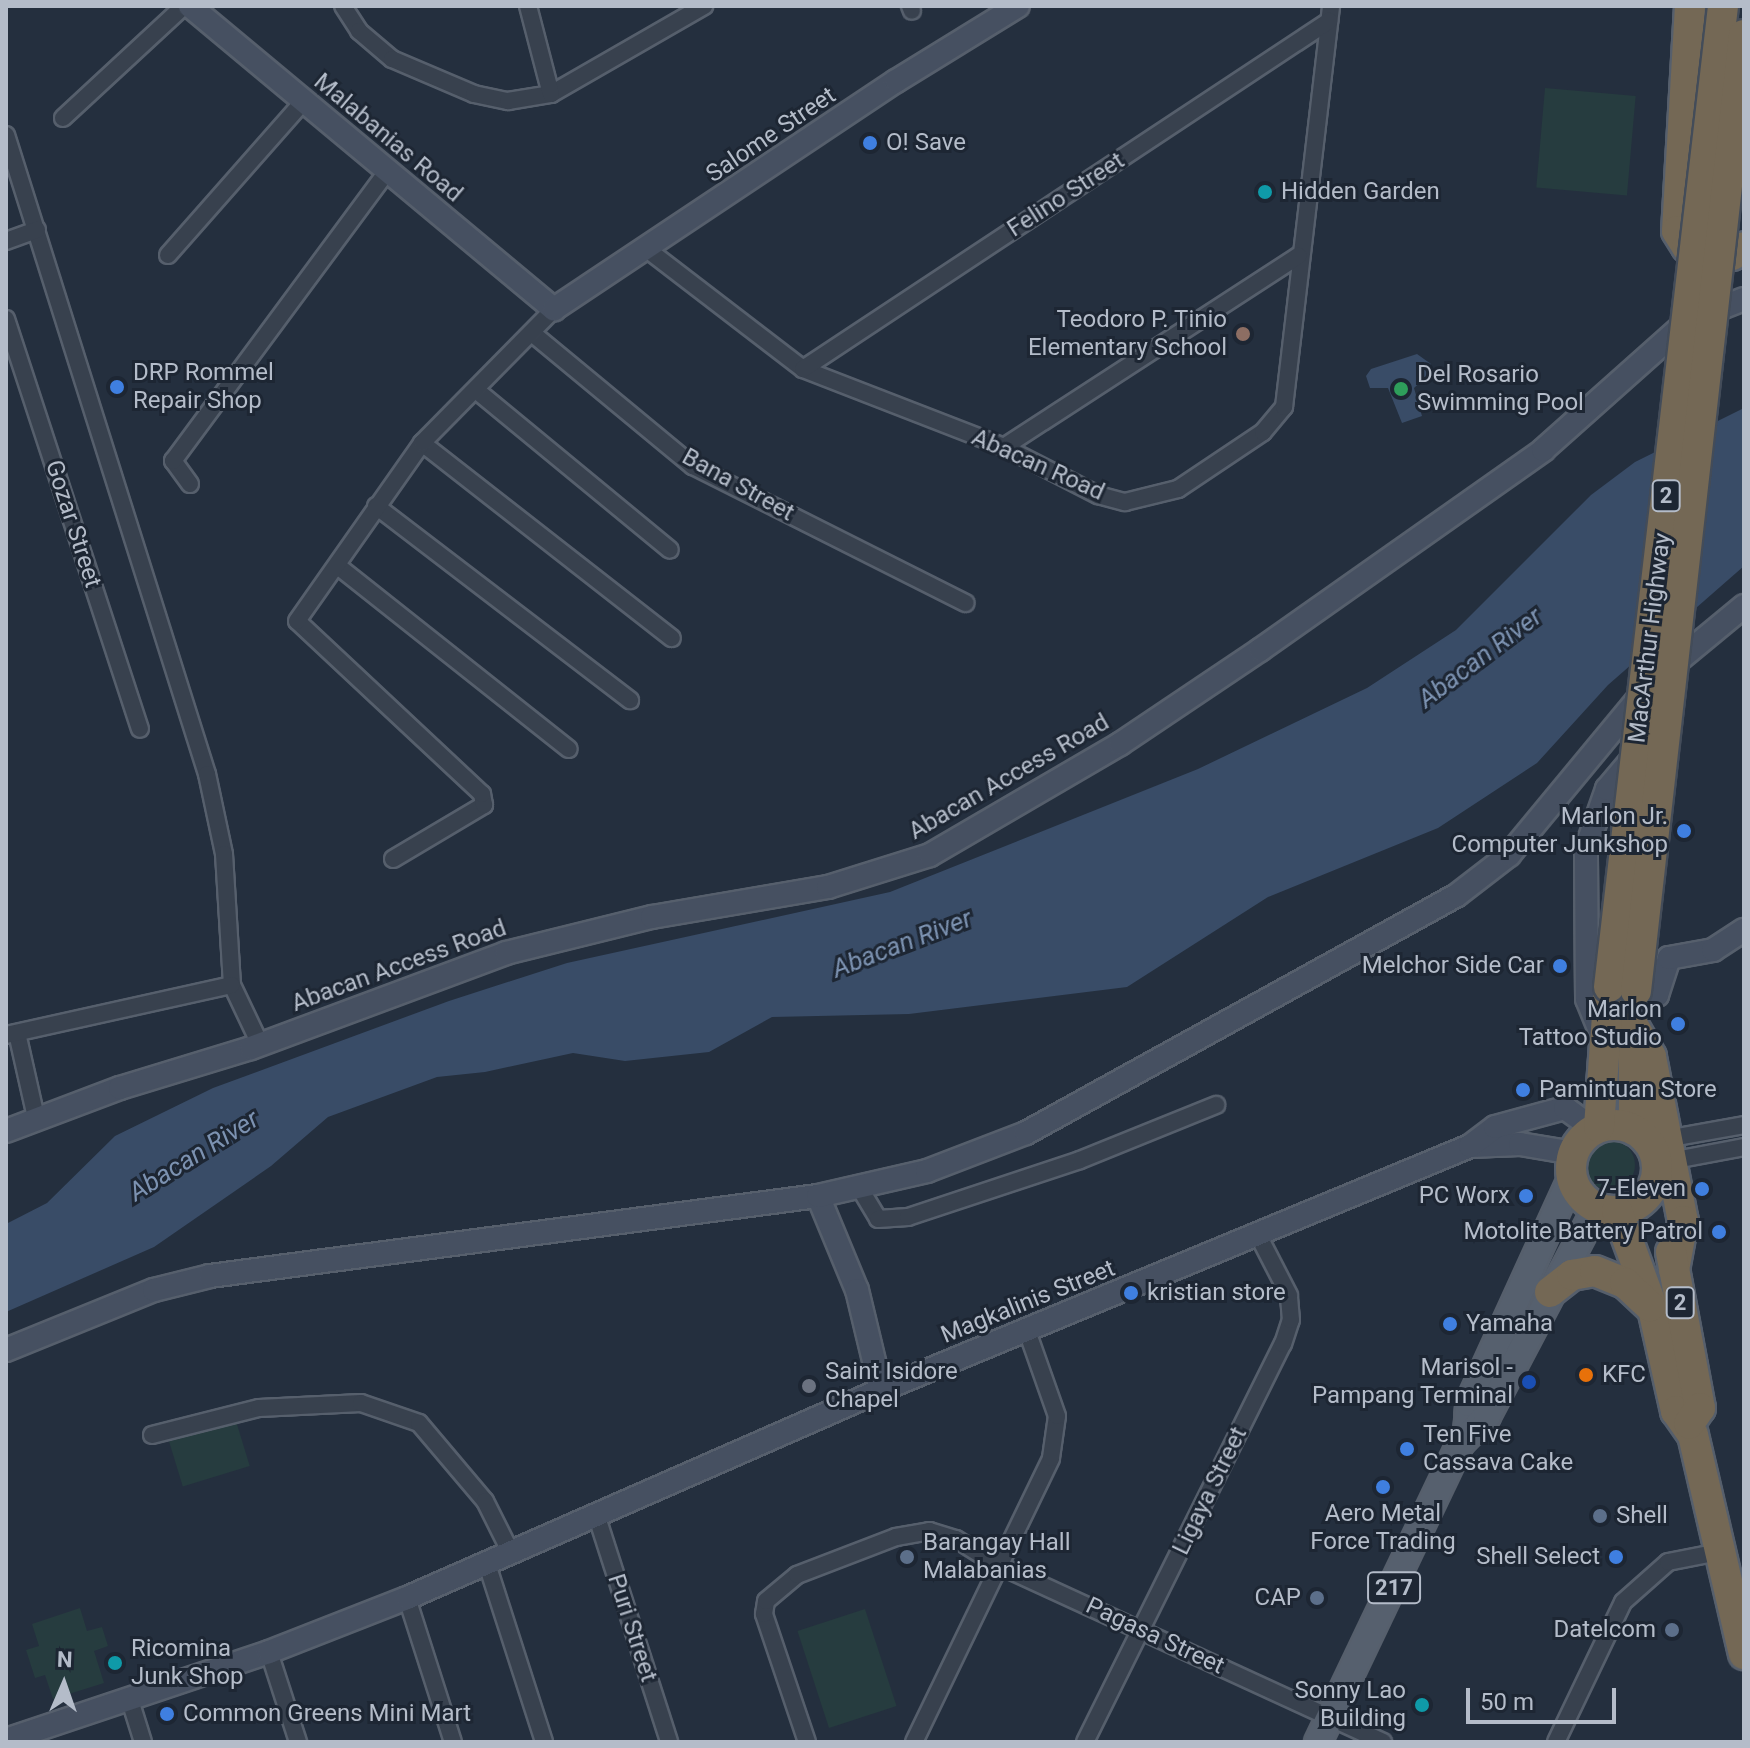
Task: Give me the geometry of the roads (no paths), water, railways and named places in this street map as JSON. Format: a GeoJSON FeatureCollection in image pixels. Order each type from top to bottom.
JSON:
{"type":"FeatureCollection","features":[{"type":"Feature","properties":{"kind":"highway"},"geometry":{"type":"LineString","coordinates":[[1690,6],[1675,208],[1677,231],[1687,247],[1724,256],[1744,247]]}},
{"type":"Feature","properties":{"kind":"highway","name":"MacArthur Highway"},"geometry":{"type":"LineString","coordinates":[[1634,1130],[1629,1003],[1723,6]]}},
{"type":"Feature","properties":{"kind":"highway","name":"MacArthur Highway"},"geometry":{"type":"LineString","coordinates":[[1597,1128],[1604,1043],[1629,1003],[1744,35]]}},
{"type":"Feature","properties":{"kind":"highway"},"geometry":{"type":"LineString","coordinates":[[1607,1209],[1641,1202],[1664,1160],[1651,1057],[1629,1003]]}},
{"type":"Feature","properties":{"kind":"highway"},"geometry":{"type":"LineString","coordinates":[[1573,1165],[1597,1128],[1634,1130]]}},
{"type":"Feature","properties":{"kind":"highway","name":"2"},"geometry":{"type":"LineString","coordinates":[[1634,1130],[1664,1160],[1674,1270],[1700,1408],[1689,1424]]}},
{"type":"Feature","properties":{"kind":"highway","name":"2"},"geometry":{"type":"LineString","coordinates":[[1573,1165],[1581,1195],[1607,1209],[1653,1309],[1676,1411],[1689,1424],[1744,1654]]}},
{"type":"Feature","properties":{"kind":"highway"},"geometry":{"type":"LineString","coordinates":[[1550,1292],[1572,1275],[1595,1271],[1625,1283],[1653,1309]]}},
{"type":"Feature","properties":{"kind":"main road","name":"217"},"geometry":{"type":"LineString","coordinates":[[1318,1742],[1467,1434],[1469,1403],[1573,1165]]}},
{"type":"Feature","properties":{"kind":"main road","name":"217"},"geometry":{"type":"LineString","coordinates":[[1467,1434],[1487,1416],[1550,1292],[1607,1209]]}},
{"type":"Feature","properties":{"kind":"street"},"geometry":{"type":"LineString","coordinates":[[63,118],[184,6]]}},
{"type":"Feature","properties":{"kind":"street","name":"Malabanias Road"},"geometry":{"type":"LineString","coordinates":[[190,6],[554,309]]}},
{"type":"Feature","properties":{"kind":"street"},"geometry":{"type":"LineString","coordinates":[[343,6],[370,40],[430,78],[508,101],[551,94],[704,6]]}},
{"type":"Feature","properties":{"kind":"street"},"geometry":{"type":"LineString","coordinates":[[528,6],[551,94]]}},
{"type":"Feature","properties":{"kind":"street","name":"Salome Street"},"geometry":{"type":"LineString","coordinates":[[554,309],[648,250],[896,81],[1018,6]]}},
{"type":"Feature","properties":{"kind":"street","name":"Abacan Road"},"geometry":{"type":"LineString","coordinates":[[648,250],[803,369],[1004,447],[1058,477],[1125,502],[1178,489],[1263,432],[1284,407],[1298,256],[1330,13]]}},
{"type":"Feature","properties":{"kind":"street","name":"Felino Street"},"geometry":{"type":"LineString","coordinates":[[803,369],[1330,13]]}},
{"type":"Feature","properties":{"kind":"street"},"geometry":{"type":"LineString","coordinates":[[168,255],[303,102]]}},
{"type":"Feature","properties":{"kind":"street"},"geometry":{"type":"LineString","coordinates":[[6,135],[207,774],[224,854],[232,985],[260,1044]]}},
{"type":"Feature","properties":{"kind":"street"},"geometry":{"type":"LineString","coordinates":[[190,484],[173,461],[387,172]]}},
{"type":"Feature","properties":{"kind":"street"},"geometry":{"type":"LineString","coordinates":[[6,241],[37,230]]}},
{"type":"Feature","properties":{"kind":"street"},"geometry":{"type":"LineString","coordinates":[[1671,333],[1687,247]]}},
{"type":"Feature","properties":{"kind":"street"},"geometry":{"type":"LineString","coordinates":[[1004,447],[1298,256]]}},
{"type":"Feature","properties":{"kind":"street","name":"Abacan Access Road"},"geometry":{"type":"LineString","coordinates":[[6,1131],[36,1117],[260,1044],[506,953],[652,917],[828,887],[942,849],[1120,744],[1543,450],[1671,333],[1703,313],[1744,299]]}},
{"type":"Feature","properties":{"kind":"street"},"geometry":{"type":"LineString","coordinates":[[393,859],[429,841],[484,802],[479,790],[297,624],[422,443],[554,309]]}},
{"type":"Feature","properties":{"kind":"street","name":"Gozar Street"},"geometry":{"type":"LineString","coordinates":[[6,319],[140,729]]}},
{"type":"Feature","properties":{"kind":"street","name":"Bana Street"},"geometry":{"type":"LineString","coordinates":[[532,333],[693,466],[965,603]]}},
{"type":"Feature","properties":{"kind":"street"},"geometry":{"type":"LineString","coordinates":[[476,390],[670,550]]}},
{"type":"Feature","properties":{"kind":"street"},"geometry":{"type":"LineString","coordinates":[[422,443],[672,638]]}},
{"type":"Feature","properties":{"kind":"street"},"geometry":{"type":"LineString","coordinates":[[376,506],[630,700]]}},
{"type":"Feature","properties":{"kind":"street"},"geometry":{"type":"LineString","coordinates":[[339,567],[569,749]]}},
{"type":"Feature","properties":{"kind":"street"},"geometry":{"type":"LineString","coordinates":[[6,1350],[154,1290],[210,1276],[818,1196],[927,1171],[1026,1133],[1417,920],[1509,855],[1626,711],[1693,645],[1744,606]]}},
{"type":"Feature","properties":{"kind":"street"},"geometry":{"type":"LineString","coordinates":[[1604,1043],[1587,999],[1586,849],[1607,789],[1644,743],[1693,645]]}},
{"type":"Feature","properties":{"kind":"street"},"geometry":{"type":"LineString","coordinates":[[1626,711],[1642,727],[1644,743]]}},
{"type":"Feature","properties":{"kind":"street"},"geometry":{"type":"LineString","coordinates":[[1629,1003],[1657,995],[1669,958],[1713,950],[1744,930]]}},
{"type":"Feature","properties":{"kind":"street"},"geometry":{"type":"LineString","coordinates":[[36,1117],[12,1034],[232,985]]}},
{"type":"Feature","properties":{"kind":"street"},"geometry":{"type":"LineString","coordinates":[[859,1187],[878,1219],[908,1217],[1080,1160],[1216,1105]]}},
{"type":"Feature","properties":{"kind":"street","name":"Magkalinis Street"},"geometry":{"type":"LineString","coordinates":[[6,1740],[269,1652],[407,1598],[480,1563],[881,1390],[1259,1237],[1470,1146],[1495,1127],[1565,1108],[1597,1128]]}},
{"type":"Feature","properties":{"kind":"street"},"geometry":{"type":"LineString","coordinates":[[1664,1160],[1744,1125]]}},
{"type":"Feature","properties":{"kind":"street","name":"Magkalinis Street"},"geometry":{"type":"LineString","coordinates":[[1470,1146],[1520,1144],[1573,1165]]}},
{"type":"Feature","properties":{"kind":"street"},"geometry":{"type":"LineString","coordinates":[[1664,1160],[1744,1147]]}},
{"type":"Feature","properties":{"kind":"street"},"geometry":{"type":"LineString","coordinates":[[818,1196],[857,1290],[881,1390]]}},
{"type":"Feature","properties":{"kind":"street","name":"Ligaya Street"},"geometry":{"type":"LineString","coordinates":[[1085,1742],[1291,1320],[1289,1295],[1259,1237]]}},
{"type":"Feature","properties":{"kind":"street"},"geometry":{"type":"LineString","coordinates":[[914,1742],[1001,1565],[1056,1438],[1057,1416],[1027,1331]]}},
{"type":"Feature","properties":{"kind":"street"},"geometry":{"type":"LineString","coordinates":[[152,1435],[259,1408],[361,1403],[419,1423],[485,1501],[510,1551]]}},
{"type":"Feature","properties":{"kind":"street","name":"Puri Street"},"geometry":{"type":"LineString","coordinates":[[596,1514],[669,1742]]}},
{"type":"Feature","properties":{"kind":"street","name":"Pagasa Street"},"geometry":{"type":"LineString","coordinates":[[807,1742],[764,1614],[766,1601],[797,1575],[896,1537],[929,1531],[956,1539],[1001,1565],[1383,1742]]}},
{"type":"Feature","properties":{"kind":"street"},"geometry":{"type":"LineString","coordinates":[[1556,1742],[1623,1602],[1668,1562],[1719,1552]]}},
{"type":"Feature","properties":{"kind":"street"},"geometry":{"type":"LineString","coordinates":[[480,1563],[544,1742]]}},
{"type":"Feature","properties":{"kind":"street"},"geometry":{"type":"LineString","coordinates":[[407,1598],[453,1742]]}},
{"type":"Feature","properties":{"kind":"street"},"geometry":{"type":"LineString","coordinates":[[269,1652],[298,1742]]}},
{"type":"Feature","properties":{"kind":"street"},"geometry":{"type":"LineString","coordinates":[[129,1697],[143,1742]]}},
{"type":"Feature","properties":{"kind":"water","name":"Del Rosario Swimming Pool"},"geometry":{"type":"Polygon","coordinates":[[[1417,354],[1431,364],[1429,374],[1414,388],[1422,416],[1402,423],[1388,388],[1370,388],[1366,376],[1371,369],[1417,354]]]}},
{"type":"Feature","properties":{"kind":"water","name":"Abacan River"},"geometry":{"type":"Polygon","coordinates":[[[1744,408],[1744,566],[1608,685],[1537,763],[1438,828],[1268,897],[1127,987],[909,1014],[772,1017],[709,1052],[625,1061],[573,1053],[485,1072],[437,1077],[328,1117],[271,1166],[154,1247],[6,1312],[6,1224],[47,1203],[115,1136],[213,1088],[449,1001],[567,963],[890,892],[1198,769],[1367,688],[1456,630],[1591,495],[1635,462],[1744,408]]]}},
{"type":"Feature","properties":{"kind":"place","name":"O! Save"},"geometry":{"type":"Point","coordinates":[870,143]}},
{"type":"Feature","properties":{"kind":"place","name":"Hidden Garden"},"geometry":{"type":"Point","coordinates":[1265,192]}},
{"type":"Feature","properties":{"kind":"place","name":"Teodoro P. Tinio Elementary School"},"geometry":{"type":"Point","coordinates":[1243,334]}},
{"type":"Feature","properties":{"kind":"place","name":"DRP Rommel Repair Shop"},"geometry":{"type":"Point","coordinates":[117,387]}},
{"type":"Feature","properties":{"kind":"place","name":"Del Rosario Swimming Pool"},"geometry":{"type":"Point","coordinates":[1401,389]}},
{"type":"Feature","properties":{"kind":"place","name":"Marlon Jr. Computer Junkshop"},"geometry":{"type":"Point","coordinates":[1684,831]}},
{"type":"Feature","properties":{"kind":"place","name":"Melchor Side Car"},"geometry":{"type":"Point","coordinates":[1560,966]}},
{"type":"Feature","properties":{"kind":"place","name":"Marlon Tattoo Studio"},"geometry":{"type":"Point","coordinates":[1678,1024]}},
{"type":"Feature","properties":{"kind":"place","name":"Pamintuan Store"},"geometry":{"type":"Point","coordinates":[1523,1090]}},
{"type":"Feature","properties":{"kind":"place","name":"7-Eleven"},"geometry":{"type":"Point","coordinates":[1702,1189]}},
{"type":"Feature","properties":{"kind":"place","name":"PC Worx"},"geometry":{"type":"Point","coordinates":[1526,1196]}},
{"type":"Feature","properties":{"kind":"place","name":"Motolite Battery Patrol"},"geometry":{"type":"Point","coordinates":[1719,1232]}},
{"type":"Feature","properties":{"kind":"place","name":"kristian store"},"geometry":{"type":"Point","coordinates":[1131,1293]}},
{"type":"Feature","properties":{"kind":"place","name":"Yamaha"},"geometry":{"type":"Point","coordinates":[1450,1324]}},
{"type":"Feature","properties":{"kind":"place","name":"KFC"},"geometry":{"type":"Point","coordinates":[1586,1375]}},
{"type":"Feature","properties":{"kind":"place","name":"Marisol - Pampang Terminal"},"geometry":{"type":"Point","coordinates":[1529,1382]}},
{"type":"Feature","properties":{"kind":"place","name":"Saint Isidore Chapel"},"geometry":{"type":"Point","coordinates":[809,1386]}},
{"type":"Feature","properties":{"kind":"place","name":"Ten Five Cassava Cake"},"geometry":{"type":"Point","coordinates":[1407,1449]}},
{"type":"Feature","properties":{"kind":"place","name":"Aero Metal Force Trading"},"geometry":{"type":"Point","coordinates":[1383,1487]}},
{"type":"Feature","properties":{"kind":"place","name":"Shell"},"geometry":{"type":"Point","coordinates":[1600,1516]}},
{"type":"Feature","properties":{"kind":"place","name":"Barangay Hall Malabanias"},"geometry":{"type":"Point","coordinates":[907,1557]}},
{"type":"Feature","properties":{"kind":"place","name":"Shell Select"},"geometry":{"type":"Point","coordinates":[1616,1557]}},
{"type":"Feature","properties":{"kind":"place","name":"CAP"},"geometry":{"type":"Point","coordinates":[1317,1598]}},
{"type":"Feature","properties":{"kind":"place","name":"Datelcom"},"geometry":{"type":"Point","coordinates":[1672,1630]}},
{"type":"Feature","properties":{"kind":"place","name":"Ricomina Junk Shop"},"geometry":{"type":"Point","coordinates":[115,1663]}},
{"type":"Feature","properties":{"kind":"place","name":"Sonny Lao Building"},"geometry":{"type":"Point","coordinates":[1422,1705]}},
{"type":"Feature","properties":{"kind":"place","name":"Common Greens Mini Mart"},"geometry":{"type":"Point","coordinates":[167,1714]}}]}
